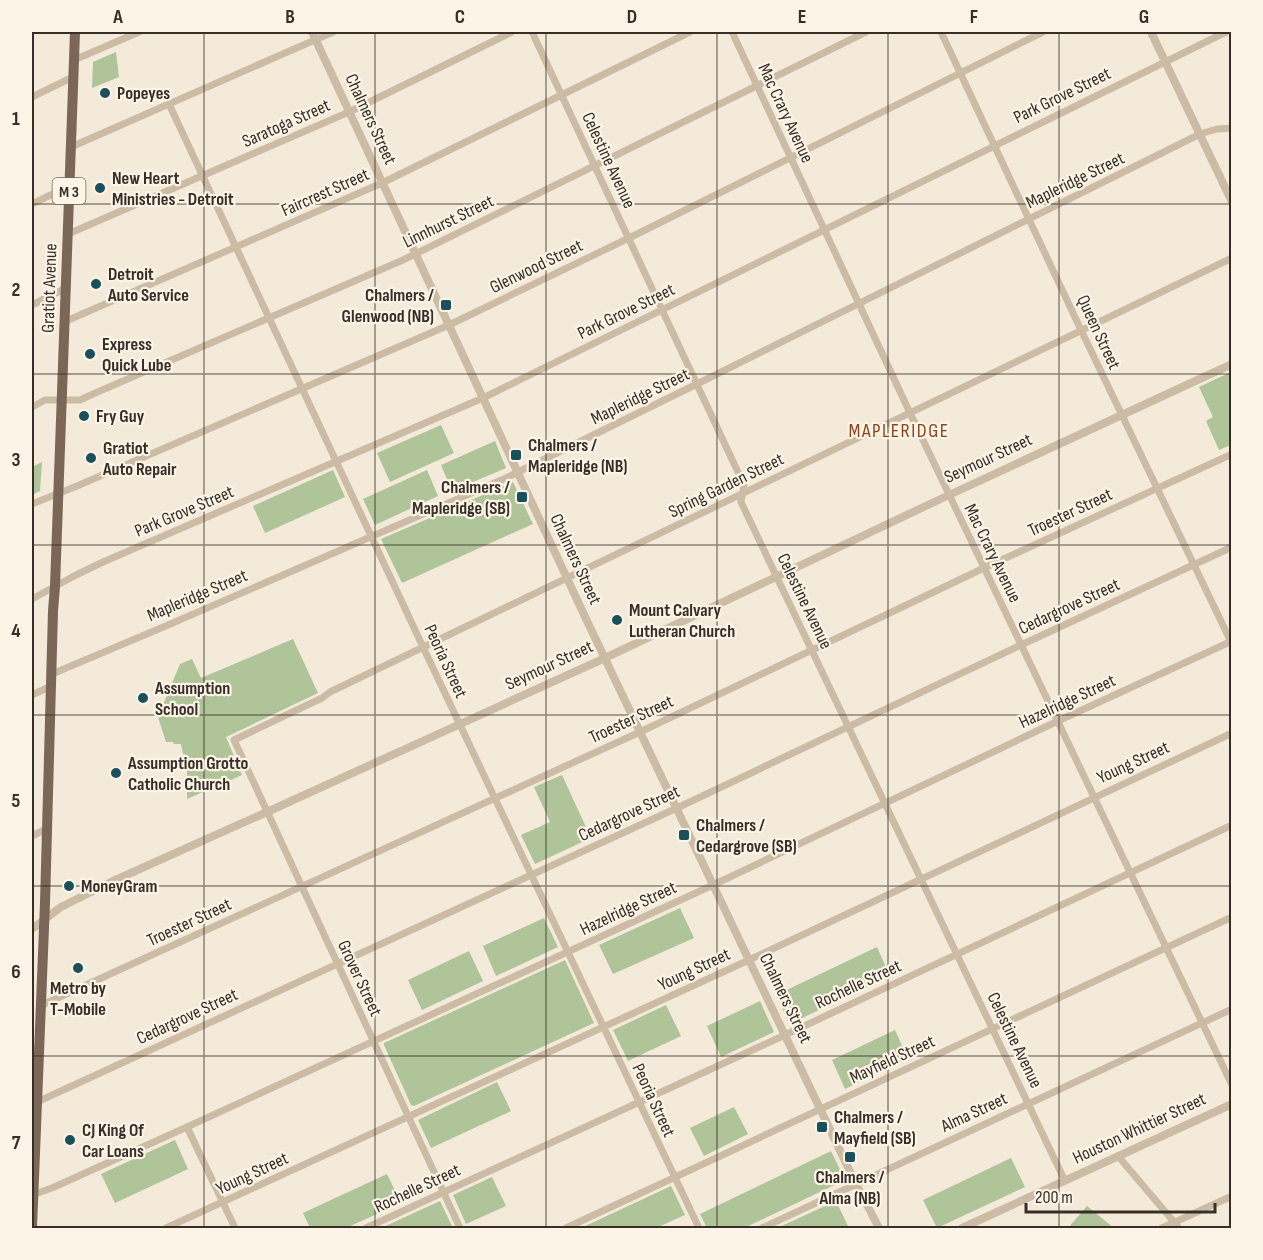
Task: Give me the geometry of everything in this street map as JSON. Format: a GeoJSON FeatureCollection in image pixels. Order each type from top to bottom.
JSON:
{"type":"FeatureCollection","features":[{"type":"Feature","properties":{"kind":"main road","name":"Gratiot Avenue"},"geometry":{"type":"LineString","coordinates":[[32,1228],[34,1115],[37,1102],[75,32]]}},
{"type":"Feature","properties":{"kind":"street"},"geometry":{"type":"LineString","coordinates":[[74,60],[139,32]]}},
{"type":"Feature","properties":{"kind":"street"},"geometry":{"type":"LineString","coordinates":[[71,147],[314,36],[333,32]]}},
{"type":"Feature","properties":{"kind":"street","name":"Saratoga Street"},"geometry":{"type":"LineString","coordinates":[[68,234],[349,112],[512,32]]}},
{"type":"Feature","properties":{"kind":"street","name":"Celestine Avenue"},"geometry":{"type":"LineString","coordinates":[[532,32],[744,485],[741,502],[1065,1181]]}},
{"type":"Feature","properties":{"kind":"street","name":"Faircrest Street"},"geometry":{"type":"LineString","coordinates":[[64,322],[382,183],[690,32]]}},
{"type":"Feature","properties":{"kind":"street","name":"Mac Crary Avenue"},"geometry":{"type":"LineString","coordinates":[[732,32],[910,413],[1232,1085]]}},
{"type":"Feature","properties":{"kind":"street","name":"Linnhurst Street"},"geometry":{"type":"LineString","coordinates":[[32,407],[45,400],[80,400],[416,254],[867,32]]}},
{"type":"Feature","properties":{"kind":"street","name":"Queen Street"},"geometry":{"type":"LineString","coordinates":[[941,32],[1231,642]]}},
{"type":"Feature","properties":{"kind":"street","name":"Glenwood Street"},"geometry":{"type":"LineString","coordinates":[[32,504],[449,325],[1043,32]]}},
{"type":"Feature","properties":{"kind":"street"},"geometry":{"type":"LineString","coordinates":[[1151,32],[1232,202]]}},
{"type":"Feature","properties":{"kind":"street","name":"Park Grove Street"},"geometry":{"type":"LineString","coordinates":[[32,599],[103,562],[483,398],[1226,32]]}},
{"type":"Feature","properties":{"kind":"street","name":"Chalmers Street"},"geometry":{"type":"LineString","coordinates":[[314,36],[567,578],[879,1228]]}},
{"type":"Feature","properties":{"kind":"street"},"geometry":{"type":"LineString","coordinates":[[32,97],[73,77]]}},
{"type":"Feature","properties":{"kind":"street","name":"Peoria Street"},"geometry":{"type":"LineString","coordinates":[[169,104],[459,724],[699,1228]]}},
{"type":"Feature","properties":{"kind":"street","name":"Mapleridge Street"},"geometry":{"type":"LineString","coordinates":[[52,674],[517,472],[1200,134],[1232,128]]}},
{"type":"Feature","properties":{"kind":"street"},"geometry":{"type":"LineString","coordinates":[[32,204],[69,186]]}},
{"type":"Feature","properties":{"kind":"street","name":"Spring Garden Street"},"geometry":{"type":"LineString","coordinates":[[234,740],[1232,258]]}},
{"type":"Feature","properties":{"kind":"street"},"geometry":{"type":"LineString","coordinates":[[32,305],[66,288]]}},
{"type":"Feature","properties":{"kind":"street","name":"Seymour Street"},"geometry":{"type":"LineString","coordinates":[[32,929],[61,907],[113,881],[605,658],[1232,364]]}},
{"type":"Feature","properties":{"kind":"street","name":"Troester Street"},"geometry":{"type":"LineString","coordinates":[[40,1006],[640,732],[984,568],[1232,454]]}},
{"type":"Feature","properties":{"kind":"street","name":"Cedargrove Street"},"geometry":{"type":"LineString","coordinates":[[37,1102],[677,808],[1232,547]]}},
{"type":"Feature","properties":{"kind":"street","name":"Hazelridge Street"},"geometry":{"type":"LineString","coordinates":[[33,1195],[188,1127],[568,952],[1231,642]]}},
{"type":"Feature","properties":{"kind":"street"},"geometry":{"type":"LineString","coordinates":[[32,695],[51,686]]}},
{"type":"Feature","properties":{"kind":"street","name":"Young Street"},"geometry":{"type":"LineString","coordinates":[[166,1228],[750,960],[1232,733]]}},
{"type":"Feature","properties":{"kind":"street","name":"Grover Street"},"geometry":{"type":"LineString","coordinates":[[234,740],[460,1228]]}},
{"type":"Feature","properties":{"kind":"street","name":"Rochelle Street"},"geometry":{"type":"LineString","coordinates":[[366,1228],[639,1103],[1232,825]]}},
{"type":"Feature","properties":{"kind":"street"},"geometry":{"type":"LineString","coordinates":[[32,836],[46,829]]}},
{"type":"Feature","properties":{"kind":"street","name":"Mayfield Street"},"geometry":{"type":"LineString","coordinates":[[566,1228],[1232,917]]}},
{"type":"Feature","properties":{"kind":"street","name":"Alma Street"},"geometry":{"type":"LineString","coordinates":[[762,1228],[1232,1009]]}},
{"type":"Feature","properties":{"kind":"street","name":"Houston Whittier Street"},"geometry":{"type":"LineString","coordinates":[[962,1228],[1232,1104]]}},
{"type":"Feature","properties":{"kind":"street"},"geometry":{"type":"LineString","coordinates":[[188,1127],[235,1228]]}},
{"type":"Feature","properties":{"kind":"street"},"geometry":{"type":"LineString","coordinates":[[1118,1156],[1177,1226]]}},
{"type":"Feature","properties":{"kind":"street"},"geometry":{"type":"LineString","coordinates":[[1162,1228],[1177,1226],[1232,1196]]}},
{"type":"Feature","properties":{"kind":"green space"},"geometry":{"type":"Polygon","coordinates":[[[116,52],[119,77],[92,88],[93,62],[116,52]]]}},
{"type":"Feature","properties":{"kind":"green space"},"geometry":{"type":"Polygon","coordinates":[[[1231,372],[1231,445],[1219,450],[1206,421],[1213,417],[1199,387],[1231,372]]]}},
{"type":"Feature","properties":{"kind":"green space"},"geometry":{"type":"Polygon","coordinates":[[[441,425],[454,453],[390,482],[377,453],[441,425]]]}},
{"type":"Feature","properties":{"kind":"green space"},"geometry":{"type":"Polygon","coordinates":[[[495,441],[506,468],[452,491],[441,465],[495,441]]]}},
{"type":"Feature","properties":{"kind":"green space"},"geometry":{"type":"Polygon","coordinates":[[[42,462],[40,491],[32,495],[32,467],[42,462]]]}},
{"type":"Feature","properties":{"kind":"green space"},"geometry":{"type":"Polygon","coordinates":[[[333,470],[345,497],[265,533],[253,506],[333,470]]]}},
{"type":"Feature","properties":{"kind":"green space"},"geometry":{"type":"Polygon","coordinates":[[[427,470],[438,496],[375,525],[363,499],[427,470]]]}},
{"type":"Feature","properties":{"kind":"green space"},"geometry":{"type":"Polygon","coordinates":[[[513,482],[533,524],[402,583],[381,539],[513,482]]]}},
{"type":"Feature","properties":{"kind":"green space"},"geometry":{"type":"Polygon","coordinates":[[[293,639],[318,693],[226,737],[242,775],[187,799],[187,755],[183,754],[181,744],[166,742],[158,717],[180,664],[192,659],[201,678],[293,639]]]}},
{"type":"Feature","properties":{"kind":"green space"},"geometry":{"type":"Polygon","coordinates":[[[562,775],[591,838],[535,864],[521,835],[550,822],[534,787],[562,775]]]}},
{"type":"Feature","properties":{"kind":"green space"},"geometry":{"type":"Polygon","coordinates":[[[680,908],[694,938],[613,974],[599,945],[680,908]]]}},
{"type":"Feature","properties":{"kind":"green space"},"geometry":{"type":"Polygon","coordinates":[[[544,918],[558,947],[496,976],[483,946],[544,918]]]}},
{"type":"Feature","properties":{"kind":"green space"},"geometry":{"type":"Polygon","coordinates":[[[877,947],[890,976],[790,1024],[776,995],[877,947]]]}},
{"type":"Feature","properties":{"kind":"green space"},"geometry":{"type":"Polygon","coordinates":[[[469,951],[483,981],[422,1010],[408,980],[469,951]]]}},
{"type":"Feature","properties":{"kind":"green space"},"geometry":{"type":"Polygon","coordinates":[[[565,960],[594,1023],[414,1106],[411,1105],[384,1043],[565,960]]]}},
{"type":"Feature","properties":{"kind":"green space"},"geometry":{"type":"Polygon","coordinates":[[[760,1001],[774,1032],[721,1057],[707,1026],[760,1001]]]}},
{"type":"Feature","properties":{"kind":"green space"},"geometry":{"type":"Polygon","coordinates":[[[666,1005],[681,1036],[628,1061],[613,1030],[666,1005]]]}},
{"type":"Feature","properties":{"kind":"green space"},"geometry":{"type":"Polygon","coordinates":[[[895,1030],[908,1059],[845,1089],[832,1060],[895,1030]]]}},
{"type":"Feature","properties":{"kind":"green space"},"geometry":{"type":"Polygon","coordinates":[[[497,1082],[511,1111],[431,1148],[418,1120],[497,1082]]]}},
{"type":"Feature","properties":{"kind":"green space"},"geometry":{"type":"Polygon","coordinates":[[[734,1107],[748,1134],[704,1156],[690,1128],[734,1107]]]}},
{"type":"Feature","properties":{"kind":"green space"},"geometry":{"type":"Polygon","coordinates":[[[175,1140],[188,1169],[115,1203],[101,1174],[175,1140]]]}},
{"type":"Feature","properties":{"kind":"green space"},"geometry":{"type":"Polygon","coordinates":[[[831,1151],[845,1180],[744,1228],[707,1228],[700,1214],[831,1151]]]}},
{"type":"Feature","properties":{"kind":"green space"},"geometry":{"type":"Polygon","coordinates":[[[1011,1158],[1025,1187],[937,1228],[923,1200],[1011,1158]]]}},
{"type":"Feature","properties":{"kind":"green space"},"geometry":{"type":"Polygon","coordinates":[[[387,1174],[401,1203],[346,1228],[310,1228],[303,1213],[387,1174]]]}},
{"type":"Feature","properties":{"kind":"green space"},"geometry":{"type":"Polygon","coordinates":[[[492,1177],[506,1206],[466,1224],[453,1195],[492,1177]]]}},
{"type":"Feature","properties":{"kind":"green space"},"geometry":{"type":"Polygon","coordinates":[[[671,1186],[685,1215],[656,1228],[581,1228],[671,1186]]]}},
{"type":"Feature","properties":{"kind":"green space"},"geometry":{"type":"Polygon","coordinates":[[[440,1201],[453,1228],[381,1228],[440,1201]]]}},
{"type":"Feature","properties":{"kind":"green space"},"geometry":{"type":"Polygon","coordinates":[[[836,1201],[849,1228],[777,1228],[836,1201]]]}},
{"type":"Feature","properties":{"kind":"green space"},"geometry":{"type":"Polygon","coordinates":[[[1087,1206],[1114,1228],[1068,1228],[1087,1206]]]}},
{"type":"Feature","properties":{"kind":"place","name":"Popeyes"},"geometry":{"type":"Point","coordinates":[105,93]}},
{"type":"Feature","properties":{"kind":"place","name":"New Heart Ministries - Detroit"},"geometry":{"type":"Point","coordinates":[100,188]}},
{"type":"Feature","properties":{"kind":"place","name":"Detroit Auto Service"},"geometry":{"type":"Point","coordinates":[96,284]}},
{"type":"Feature","properties":{"kind":"place","name":"Chalmers / Glenwood (NB)"},"geometry":{"type":"Point","coordinates":[446,305]}},
{"type":"Feature","properties":{"kind":"place","name":"Express Quick Lube"},"geometry":{"type":"Point","coordinates":[90,354]}},
{"type":"Feature","properties":{"kind":"place","name":"Fry Guy"},"geometry":{"type":"Point","coordinates":[84,416]}},
{"type":"Feature","properties":{"kind":"place","name":"Chalmers / Mapleridge (NB)"},"geometry":{"type":"Point","coordinates":[516,455]}},
{"type":"Feature","properties":{"kind":"place","name":"Gratiot Auto Repair"},"geometry":{"type":"Point","coordinates":[91,458]}},
{"type":"Feature","properties":{"kind":"place","name":"Chalmers / Mapleridge (SB)"},"geometry":{"type":"Point","coordinates":[522,497]}},
{"type":"Feature","properties":{"kind":"place","name":"Mount Calvary Lutheran Church"},"geometry":{"type":"Point","coordinates":[617,620]}},
{"type":"Feature","properties":{"kind":"place","name":"Assumption School"},"geometry":{"type":"Point","coordinates":[143,698]}},
{"type":"Feature","properties":{"kind":"place","name":"Assumption Grotto Catholic Church"},"geometry":{"type":"Point","coordinates":[116,773]}},
{"type":"Feature","properties":{"kind":"place","name":"Chalmers / Cedargrove (SB)"},"geometry":{"type":"Point","coordinates":[684,835]}},
{"type":"Feature","properties":{"kind":"place","name":"MoneyGram"},"geometry":{"type":"Point","coordinates":[69,886]}},
{"type":"Feature","properties":{"kind":"place","name":"Metro by T-Mobile"},"geometry":{"type":"Point","coordinates":[78,968]}},
{"type":"Feature","properties":{"kind":"place","name":"Chalmers / Mayfield (SB)"},"geometry":{"type":"Point","coordinates":[822,1127]}},
{"type":"Feature","properties":{"kind":"place","name":"CJ King Of Car Loans"},"geometry":{"type":"Point","coordinates":[70,1140]}},
{"type":"Feature","properties":{"kind":"place","name":"Chalmers / Alma (NB)"},"geometry":{"type":"Point","coordinates":[850,1157]}},
{"type":"Feature","properties":{"kind":"district","name":"MAPLERIDGE"},"geometry":{"type":"Point","coordinates":[899,430]}}]}
